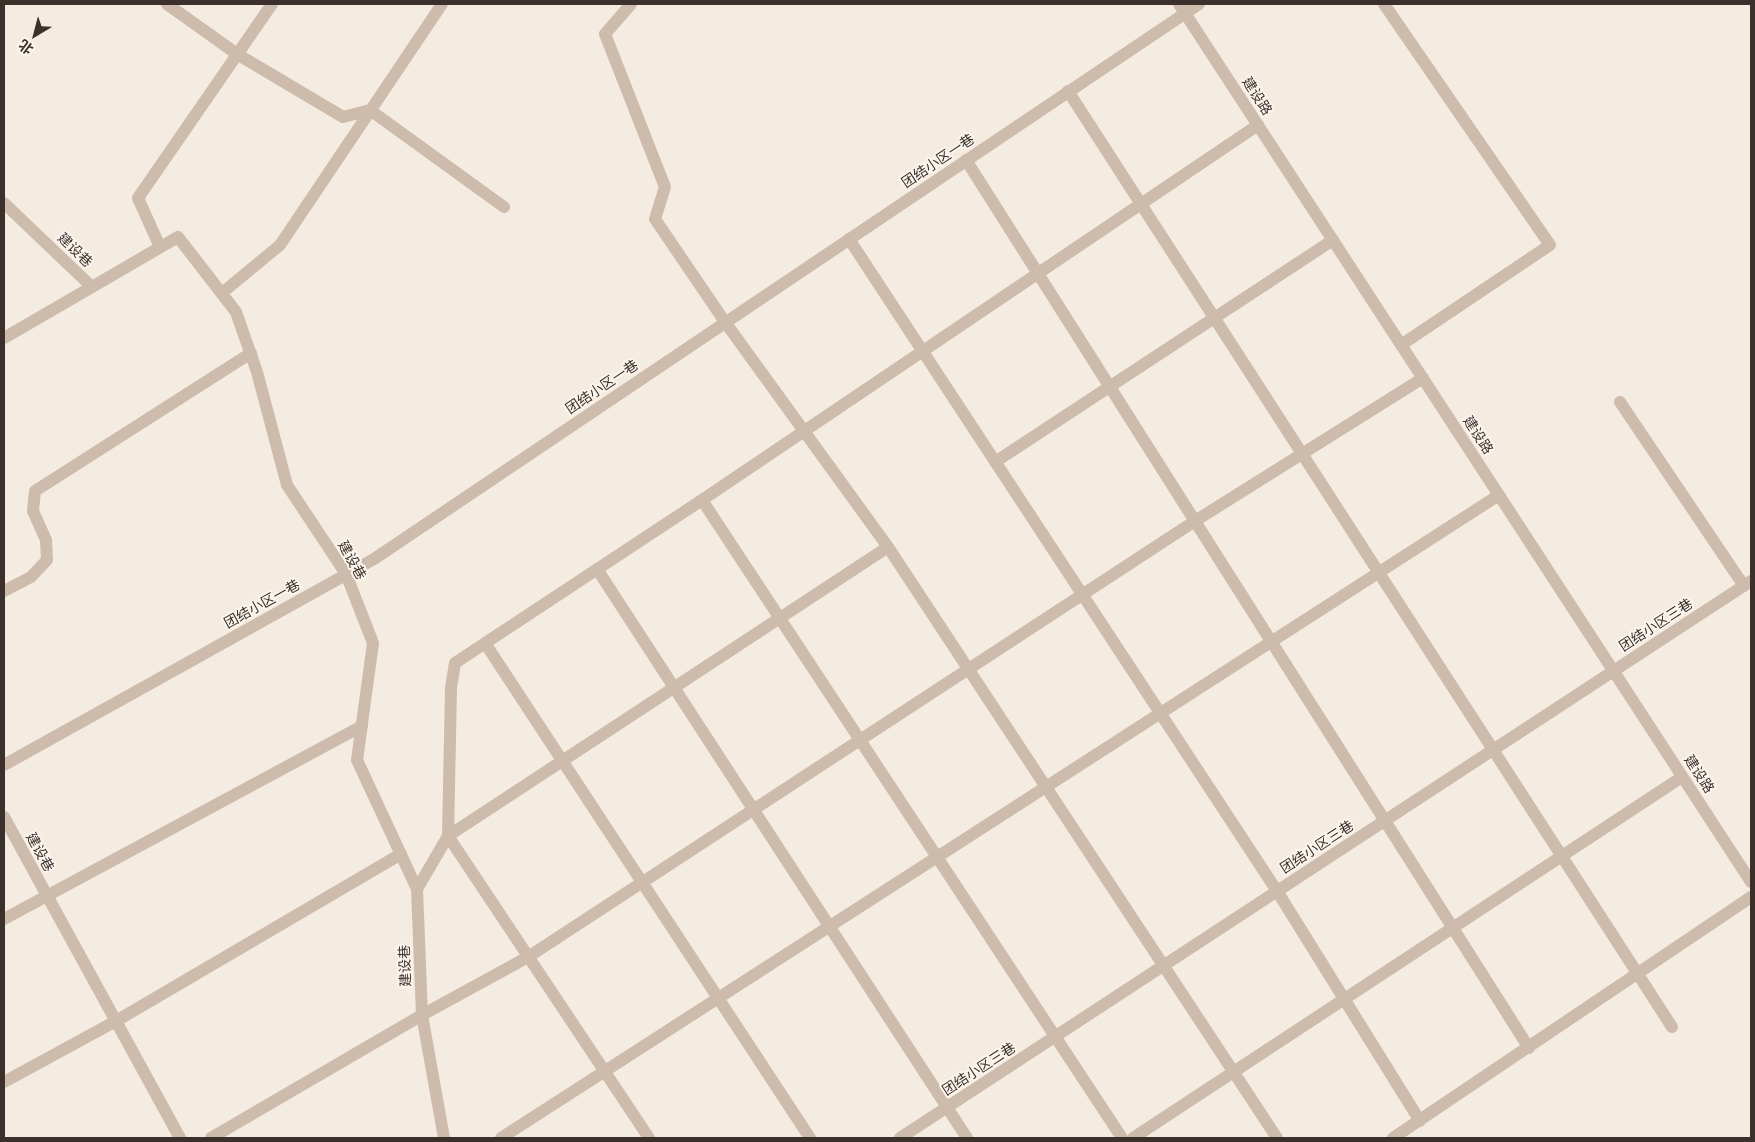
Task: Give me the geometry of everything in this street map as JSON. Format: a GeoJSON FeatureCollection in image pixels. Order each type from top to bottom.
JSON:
{"type":"FeatureCollection","features":[{"type":"Feature","properties":{"kind":"street"},"geometry":{"type":"LineString","coordinates":[[167,4],[237,54],[343,117],[370,110]]}},
{"type":"Feature","properties":{"kind":"street"},"geometry":{"type":"LineString","coordinates":[[160,247],[138,198],[272,4]]}},
{"type":"Feature","properties":{"kind":"street"},"geometry":{"type":"LineString","coordinates":[[222,293],[280,245],[442,4]]}},
{"type":"Feature","properties":{"kind":"street"},"geometry":{"type":"LineString","coordinates":[[631,4],[605,34],[665,187],[655,219],[725,322],[888,547],[1277,1138]]}},
{"type":"Feature","properties":{"kind":"street","name":"团结小区一巷"},"geometry":{"type":"LineString","coordinates":[[4,765],[374,559],[1068,91],[1182,8],[1199,4]]}},
{"type":"Feature","properties":{"kind":"street"},"geometry":{"type":"LineString","coordinates":[[1384,4],[1550,245],[1401,345]]}},
{"type":"Feature","properties":{"kind":"street","name":"建设路"},"geometry":{"type":"LineString","coordinates":[[1182,8],[1751,882]]}},
{"type":"Feature","properties":{"kind":"street"},"geometry":{"type":"LineString","coordinates":[[1068,91],[1672,1028]]}},
{"type":"Feature","properties":{"kind":"street"},"geometry":{"type":"LineString","coordinates":[[370,110],[504,207]]}},
{"type":"Feature","properties":{"kind":"street"},"geometry":{"type":"LineString","coordinates":[[649,1138],[448,836],[451,688],[455,663],[702,500],[1258,125]]}},
{"type":"Feature","properties":{"kind":"street"},"geometry":{"type":"LineString","coordinates":[[966,160],[1529,1048]]}},
{"type":"Feature","properties":{"kind":"street","name":"建设巷"},"geometry":{"type":"LineString","coordinates":[[4,203],[92,287],[178,237],[236,312],[250,353],[287,485],[346,574],[373,643],[357,760],[417,889],[422,1015],[444,1138]]}},
{"type":"Feature","properties":{"kind":"street"},"geometry":{"type":"LineString","coordinates":[[849,239],[1277,891],[1343,1000],[1420,1121]]}},
{"type":"Feature","properties":{"kind":"street"},"geometry":{"type":"LineString","coordinates":[[995,462],[1333,240]]}},
{"type":"Feature","properties":{"kind":"street"},"geometry":{"type":"LineString","coordinates":[[4,338],[92,287]]}},
{"type":"Feature","properties":{"kind":"street"},"geometry":{"type":"LineString","coordinates":[[4,591],[32,577],[47,560],[46,540],[33,511],[35,490],[250,353]]}},
{"type":"Feature","properties":{"kind":"street"},"geometry":{"type":"LineString","coordinates":[[211,1138],[422,1015],[528,957],[1195,521],[1423,378]]}},
{"type":"Feature","properties":{"kind":"street"},"geometry":{"type":"LineString","coordinates":[[1620,402],[1748,583]]}},
{"type":"Feature","properties":{"kind":"street"},"geometry":{"type":"LineString","coordinates":[[501,1138],[831,927],[1378,572],[1499,496]]}},
{"type":"Feature","properties":{"kind":"street"},"geometry":{"type":"LineString","coordinates":[[702,500],[1122,1138]]}},
{"type":"Feature","properties":{"kind":"street"},"geometry":{"type":"LineString","coordinates":[[417,889],[448,836],[888,547]]}},
{"type":"Feature","properties":{"kind":"street"},"geometry":{"type":"LineString","coordinates":[[597,569],[967,1138]]}},
{"type":"Feature","properties":{"kind":"street","name":"团结小区三巷"},"geometry":{"type":"LineString","coordinates":[[900,1138],[1748,583]]}},
{"type":"Feature","properties":{"kind":"street"},"geometry":{"type":"LineString","coordinates":[[485,643],[810,1138]]}},
{"type":"Feature","properties":{"kind":"street"},"geometry":{"type":"LineString","coordinates":[[4,919],[362,726]]}},
{"type":"Feature","properties":{"kind":"street"},"geometry":{"type":"LineString","coordinates":[[1133,1138],[1682,777]]}},
{"type":"Feature","properties":{"kind":"street","name":"建设巷"},"geometry":{"type":"LineString","coordinates":[[4,817],[180,1138]]}},
{"type":"Feature","properties":{"kind":"street"},"geometry":{"type":"LineString","coordinates":[[4,1082],[116,1021],[401,854]]}},
{"type":"Feature","properties":{"kind":"street"},"geometry":{"type":"LineString","coordinates":[[1393,1138],[1751,897]]}}]}
